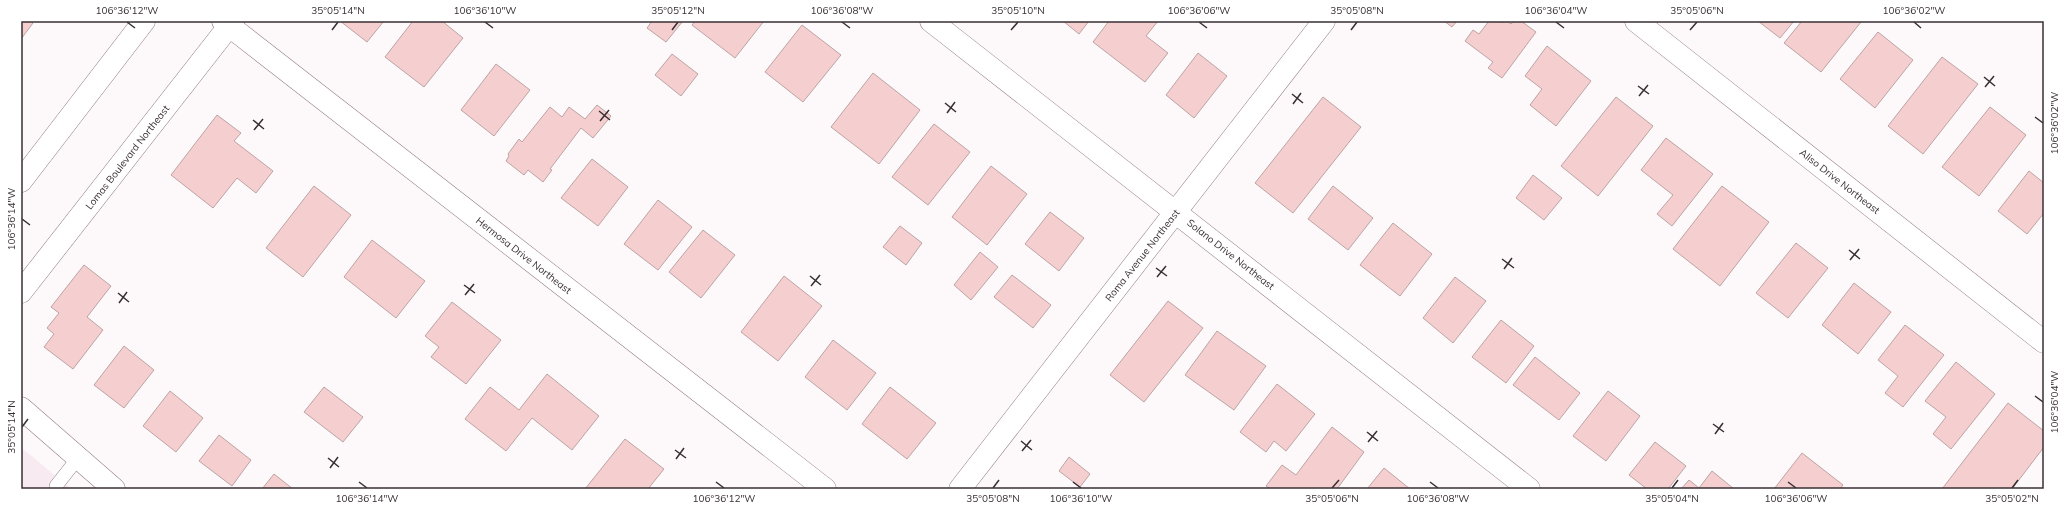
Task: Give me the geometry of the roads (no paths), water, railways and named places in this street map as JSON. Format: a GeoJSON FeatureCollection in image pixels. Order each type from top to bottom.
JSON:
{"type":"FeatureCollection","features":[{"type":"Feature","properties":{"kind":"street"},"geometry":{"type":"LineString","coordinates":[[21,181],[144,21]]}},
{"type":"Feature","properties":{"kind":"street","name":"Solano Drive Northeast"},"geometry":{"type":"LineString","coordinates":[[931,21],[1529,489]]}},
{"type":"Feature","properties":{"kind":"street","name":"Roma Avenue Northeast"},"geometry":{"type":"LineString","coordinates":[[960,489],[1324,21]]}},
{"type":"Feature","properties":{"kind":"street","name":"Aliso Drive Northeast"},"geometry":{"type":"LineString","coordinates":[[1636,21],[2044,342]]}},
{"type":"Feature","properties":{"kind":"street","name":"Lomas Boulevard Northeast"},"geometry":{"type":"LineString","coordinates":[[21,292],[228,23]]}},
{"type":"Feature","properties":{"kind":"street","name":"Hermosa Drive Northeast"},"geometry":{"type":"LineString","coordinates":[[228,23],[825,489]]}},
{"type":"Feature","properties":{"kind":"street"},"geometry":{"type":"LineString","coordinates":[[21,408],[114,489]]}},
{"type":"Feature","properties":{"kind":"lane"},"geometry":{"type":"LineString","coordinates":[[56,486],[78,458]]}}]}
